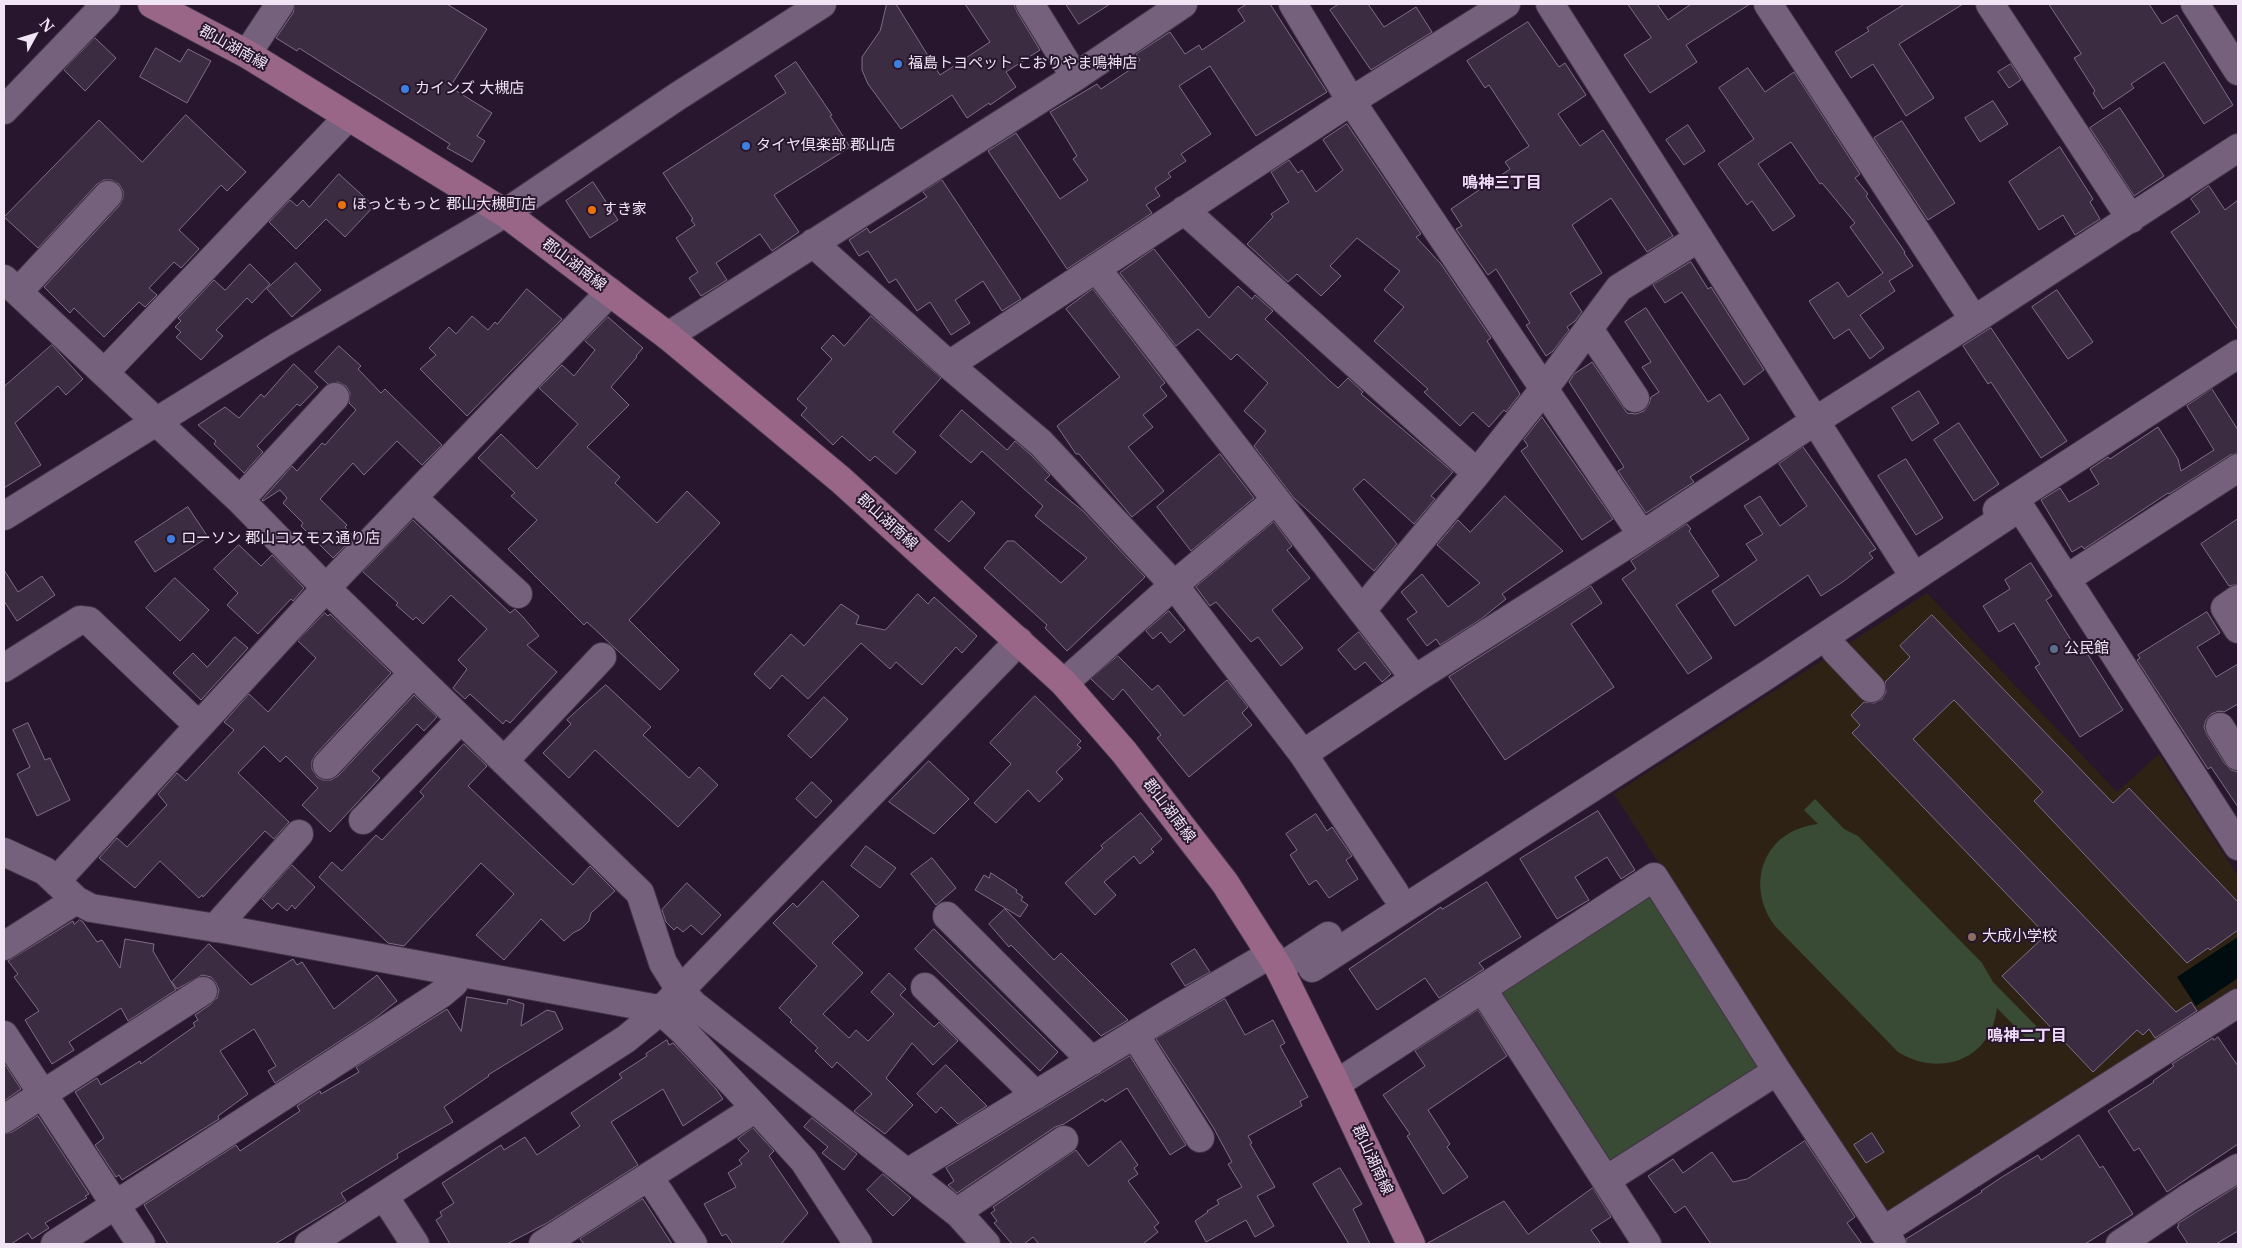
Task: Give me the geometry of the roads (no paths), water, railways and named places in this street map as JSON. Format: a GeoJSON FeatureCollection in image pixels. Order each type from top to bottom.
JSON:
{"type":"FeatureCollection","features":[{"type":"Feature","properties":{"kind":"main road","name":"郡山湖南線"},"geometry":{"type":"LineString","coordinates":[[152,4],[247,54],[505,213],[668,336],[841,480],[1064,683],[1124,752],[1225,883],[1275,961],[1336,1084],[1411,1244]]}},
{"type":"Feature","properties":{"kind":"street"},"geometry":{"type":"LineString","coordinates":[[5,106],[106,4]]}},
{"type":"Feature","properties":{"kind":"street"},"geometry":{"type":"LineString","coordinates":[[247,54],[280,4]]}},
{"type":"Feature","properties":{"kind":"street"},"geometry":{"type":"LineString","coordinates":[[4,516],[280,345],[505,213],[678,96],[822,4]]}},
{"type":"Feature","properties":{"kind":"street"},"geometry":{"type":"LineString","coordinates":[[1030,4],[1076,77]]}},
{"type":"Feature","properties":{"kind":"street"},"geometry":{"type":"LineString","coordinates":[[668,336],[1076,77],[1184,4]]}},
{"type":"Feature","properties":{"kind":"street"},"geometry":{"type":"LineString","coordinates":[[1293,4],[1351,101],[1642,535]]}},
{"type":"Feature","properties":{"kind":"street"},"geometry":{"type":"LineString","coordinates":[[949,364],[1351,101],[1506,4]]}},
{"type":"Feature","properties":{"kind":"street"},"geometry":{"type":"LineString","coordinates":[[1550,4],[1908,567]]}},
{"type":"Feature","properties":{"kind":"street"},"geometry":{"type":"LineString","coordinates":[[1768,4],[1974,320]]}},
{"type":"Feature","properties":{"kind":"street"},"geometry":{"type":"LineString","coordinates":[[1990,4],[2131,219]]}},
{"type":"Feature","properties":{"kind":"street"},"geometry":{"type":"LineString","coordinates":[[2195,4],[2238,71]]}},
{"type":"Feature","properties":{"kind":"street"},"geometry":{"type":"LineString","coordinates":[[105,372],[348,116]]}},
{"type":"Feature","properties":{"kind":"street"},"geometry":{"type":"LineString","coordinates":[[1303,754],[1415,679],[1642,535],[2238,148]]}},
{"type":"Feature","properties":{"kind":"street"},"geometry":{"type":"LineString","coordinates":[[108,196],[11,285],[240,500],[326,588],[640,893],[663,963],[680,990],[694,1005],[957,1212],[986,1244]]}},
{"type":"Feature","properties":{"kind":"street"},"geometry":{"type":"LineString","coordinates":[[1184,210],[1477,473]]}},
{"type":"Feature","properties":{"kind":"street"},"geometry":{"type":"LineString","coordinates":[[1362,610],[1477,473],[1544,389],[1619,288],[1699,238]]}},
{"type":"Feature","properties":{"kind":"street"},"geometry":{"type":"LineString","coordinates":[[813,243],[1041,443],[1174,585],[1303,754],[1395,893]]}},
{"type":"Feature","properties":{"kind":"street"},"geometry":{"type":"LineString","coordinates":[[1096,268],[1415,679]]}},
{"type":"Feature","properties":{"kind":"street"},"geometry":{"type":"LineString","coordinates":[[57,880],[326,588],[610,292]]}},
{"type":"Feature","properties":{"kind":"street"},"geometry":{"type":"LineString","coordinates":[[1589,329],[1634,398]]}},
{"type":"Feature","properties":{"kind":"street"},"geometry":{"type":"LineString","coordinates":[[907,1173],[1135,1034],[1275,961],[1395,893],[1908,567],[2238,354]]}},
{"type":"Feature","properties":{"kind":"street"},"geometry":{"type":"LineString","coordinates":[[240,500],[335,397]]}},
{"type":"Feature","properties":{"kind":"street"},"geometry":{"type":"LineString","coordinates":[[2069,585],[2238,468]]}},
{"type":"Feature","properties":{"kind":"street"},"geometry":{"type":"LineString","coordinates":[[2069,585],[2238,483]]}},
{"type":"Feature","properties":{"kind":"street"},"geometry":{"type":"LineString","coordinates":[[413,498],[518,594]]}},
{"type":"Feature","properties":{"kind":"street"},"geometry":{"type":"LineString","coordinates":[[1064,683],[1174,585],[1276,500]]}},
{"type":"Feature","properties":{"kind":"street"},"geometry":{"type":"LineString","coordinates":[[2238,846],[2020,507],[1312,976],[2018,528],[2238,868]]}},
{"type":"Feature","properties":{"kind":"street"},"geometry":{"type":"LineString","coordinates":[[2238,599],[2225,608],[2238,629]]}},
{"type":"Feature","properties":{"kind":"street"},"geometry":{"type":"LineString","coordinates":[[4,668],[80,620],[89,621],[199,726]]}},
{"type":"Feature","properties":{"kind":"street"},"geometry":{"type":"LineString","coordinates":[[309,1244],[626,1039],[659,1012],[1019,641]]}},
{"type":"Feature","properties":{"kind":"street"},"geometry":{"type":"LineString","coordinates":[[1835,650],[1871,688]]}},
{"type":"Feature","properties":{"kind":"street"},"geometry":{"type":"LineString","coordinates":[[504,761],[602,657]]}},
{"type":"Feature","properties":{"kind":"street"},"geometry":{"type":"LineString","coordinates":[[327,765],[413,673]]}},
{"type":"Feature","properties":{"kind":"street"},"geometry":{"type":"LineString","coordinates":[[363,820],[461,719]]}},
{"type":"Feature","properties":{"kind":"street"},"geometry":{"type":"LineString","coordinates":[[2220,727],[2238,756]]}},
{"type":"Feature","properties":{"kind":"street"},"geometry":{"type":"LineString","coordinates":[[215,928],[299,834]]}},
{"type":"Feature","properties":{"kind":"street"},"geometry":{"type":"LineString","coordinates":[[4,852],[45,871],[57,880],[76,900],[91,908],[215,928],[653,1008],[670,1019],[804,1161],[858,1244]]}},
{"type":"Feature","properties":{"kind":"street"},"geometry":{"type":"LineString","coordinates":[[1336,1084],[1654,877],[1777,1071],[1888,1239]]}},
{"type":"Feature","properties":{"kind":"street"},"geometry":{"type":"LineString","coordinates":[[4,946],[76,900]]}},
{"type":"Feature","properties":{"kind":"street"},"geometry":{"type":"LineString","coordinates":[[947,916],[1092,1061]]}},
{"type":"Feature","properties":{"kind":"street"},"geometry":{"type":"LineString","coordinates":[[55,1244],[441,994],[454,982],[458,973]]}},
{"type":"Feature","properties":{"kind":"street"},"geometry":{"type":"LineString","coordinates":[[925,987],[1036,1095]]}},
{"type":"Feature","properties":{"kind":"street"},"geometry":{"type":"LineString","coordinates":[[1483,990],[1647,1244]]}},
{"type":"Feature","properties":{"kind":"street"},"geometry":{"type":"LineString","coordinates":[[4,1119],[202,991]]}},
{"type":"Feature","properties":{"kind":"street"},"geometry":{"type":"LineString","coordinates":[[1888,1239],[2238,1003]]}},
{"type":"Feature","properties":{"kind":"street"},"geometry":{"type":"LineString","coordinates":[[1888,1239],[2238,1017]]}},
{"type":"Feature","properties":{"kind":"street"},"geometry":{"type":"LineString","coordinates":[[1135,1034],[1200,1138]]}},
{"type":"Feature","properties":{"kind":"street"},"geometry":{"type":"LineString","coordinates":[[4,1035],[141,1244]]}},
{"type":"Feature","properties":{"kind":"street"},"geometry":{"type":"LineString","coordinates":[[1606,1180],[1777,1071]]}},
{"type":"Feature","properties":{"kind":"street"},"geometry":{"type":"LineString","coordinates":[[546,1244],[756,1108]]}},
{"type":"Feature","properties":{"kind":"street"},"geometry":{"type":"LineString","coordinates":[[957,1212],[1064,1140]]}},
{"type":"Feature","properties":{"kind":"street"},"geometry":{"type":"LineString","coordinates":[[2120,1244],[2188,1198],[2238,1168]]}},
{"type":"Feature","properties":{"kind":"street"},"geometry":{"type":"LineString","coordinates":[[649,1177],[692,1244]]}},
{"type":"Feature","properties":{"kind":"street"},"geometry":{"type":"LineString","coordinates":[[384,1196],[415,1244]]}},
{"type":"Feature","properties":{"kind":"place","name":"福島トヨペット こおりやま鳴神店"},"geometry":{"type":"Point","coordinates":[898,64]}},
{"type":"Feature","properties":{"kind":"place","name":"カインズ 大槻店"},"geometry":{"type":"Point","coordinates":[405,89]}},
{"type":"Feature","properties":{"kind":"place","name":"タイヤ倶楽部 郡山店"},"geometry":{"type":"Point","coordinates":[746,146]}},
{"type":"Feature","properties":{"kind":"place","name":"ほっともっと 郡山大槻町店"},"geometry":{"type":"Point","coordinates":[342,205]}},
{"type":"Feature","properties":{"kind":"place","name":"すき家"},"geometry":{"type":"Point","coordinates":[592,210]}},
{"type":"Feature","properties":{"kind":"place","name":"ローソン 郡山コスモス通り店"},"geometry":{"type":"Point","coordinates":[171,539]}},
{"type":"Feature","properties":{"kind":"place","name":"公民館"},"geometry":{"type":"Point","coordinates":[2054,649]}},
{"type":"Feature","properties":{"kind":"place","name":"大成小学校"},"geometry":{"type":"Point","coordinates":[1972,937]}},
{"type":"Feature","properties":{"kind":"district","name":"鳴神三丁目"},"geometry":{"type":"Point","coordinates":[1502,183]}},
{"type":"Feature","properties":{"kind":"district","name":"鳴神二丁目"},"geometry":{"type":"Point","coordinates":[2027,1036]}}]}
